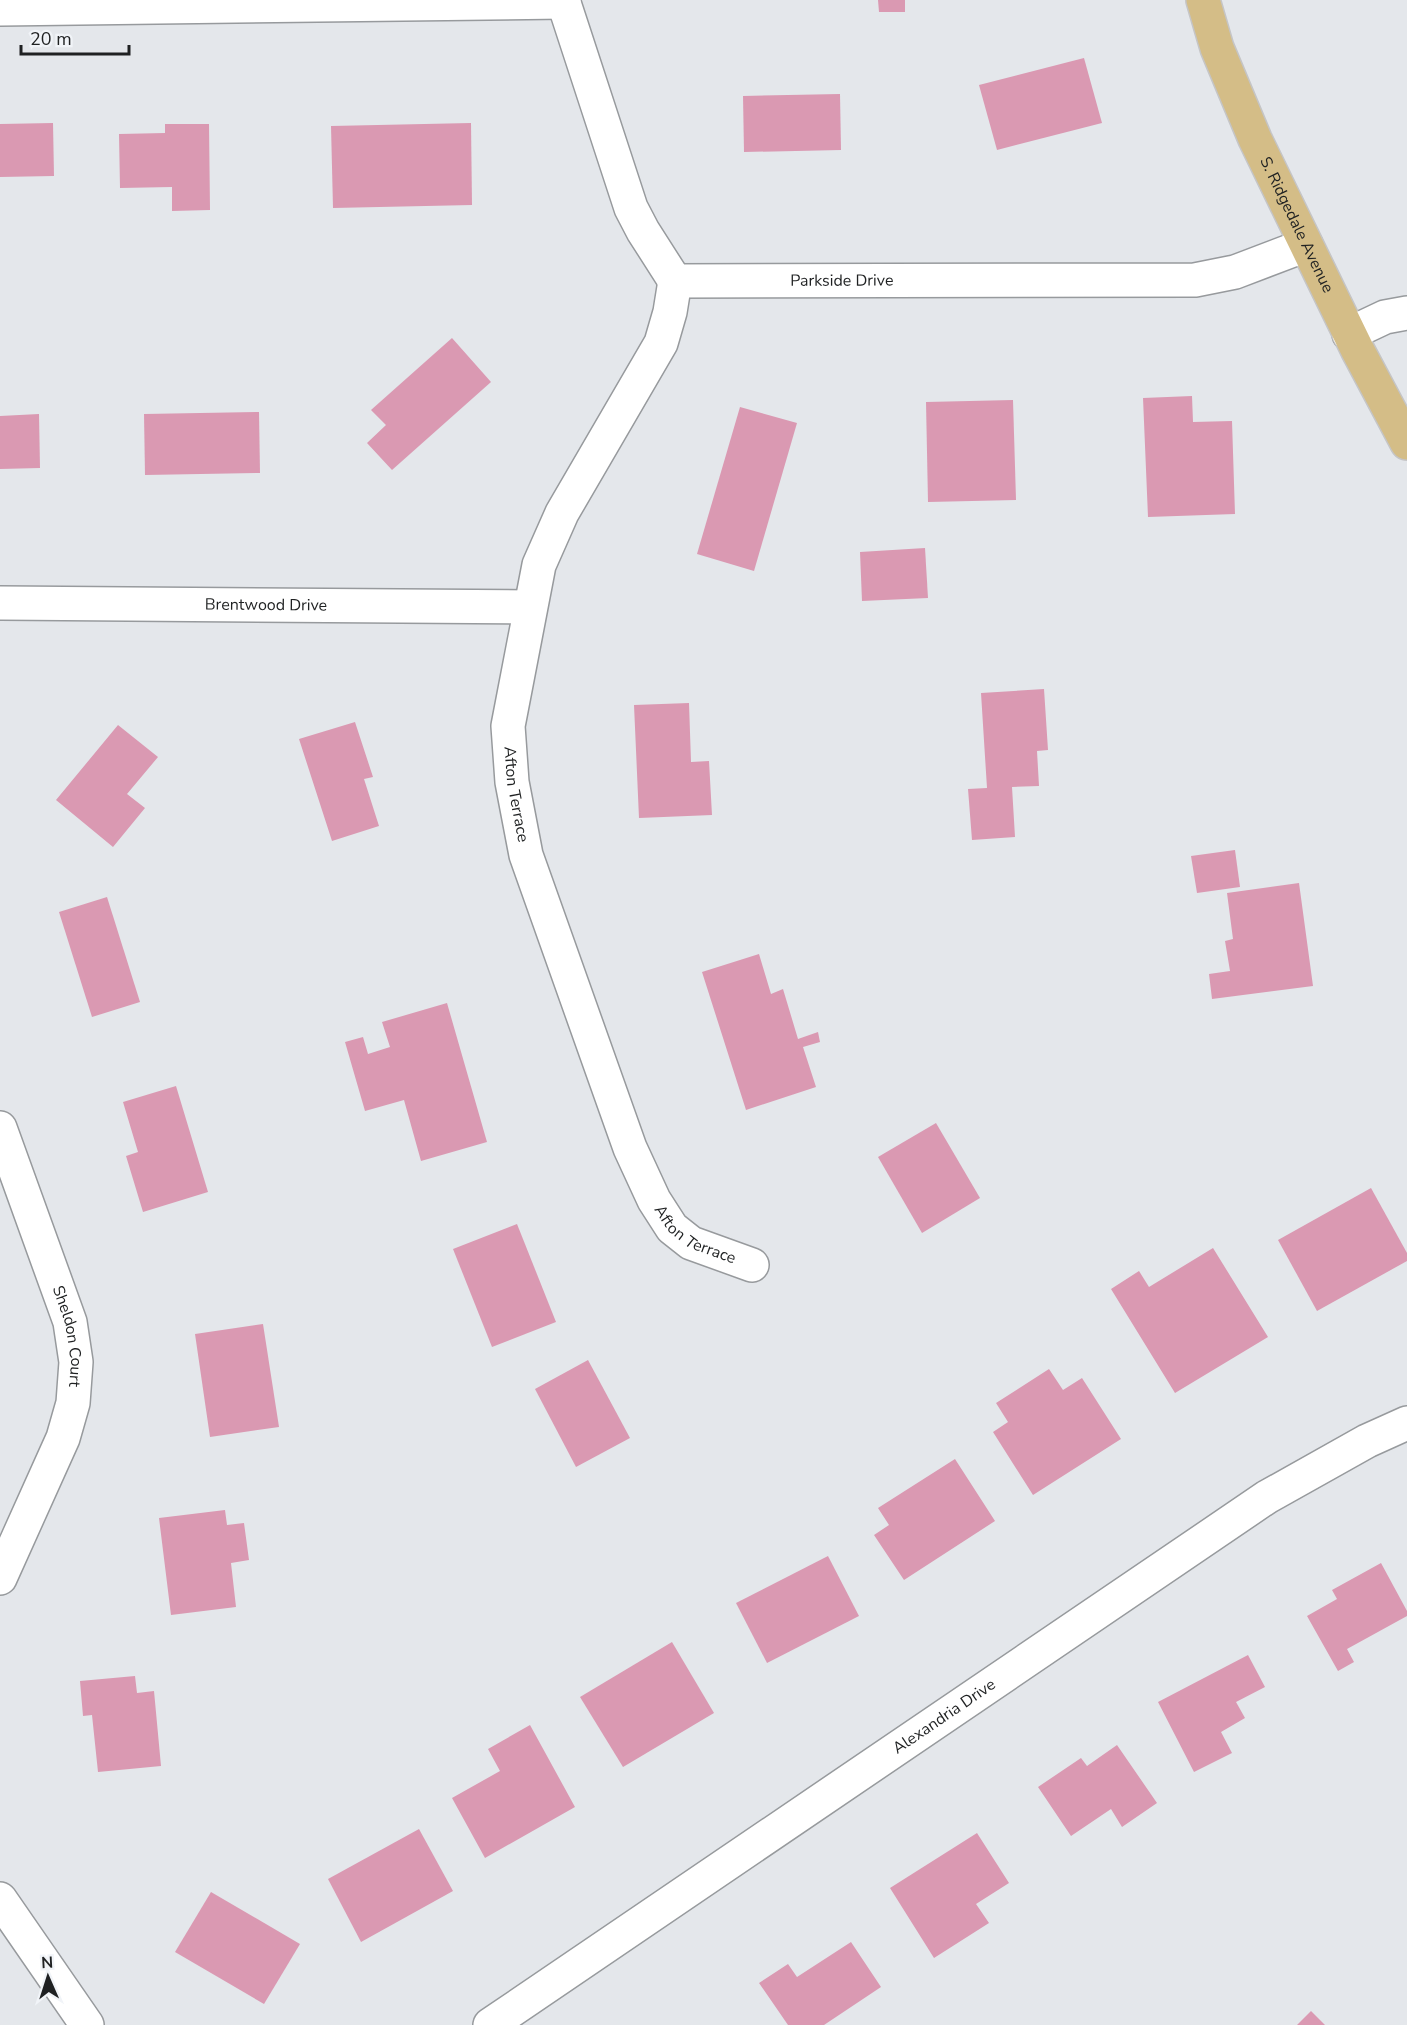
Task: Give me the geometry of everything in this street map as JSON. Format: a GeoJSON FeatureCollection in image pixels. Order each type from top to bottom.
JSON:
{"type":"FeatureCollection","features":[{"type":"Feature","properties":{"kind":"main road","name":"S. Ridgedale Avenue"},"geometry":{"type":"LineString","coordinates":[[1203,0],[1217,48],[1255,139],[1349,334],[1407,443]]}},
{"type":"Feature","properties":{"kind":"street"},"geometry":{"type":"LineString","coordinates":[[0,9],[564,1],[631,208],[675,281]]}},
{"type":"Feature","properties":{"kind":"street","name":"Parkside Drive"},"geometry":{"type":"LineString","coordinates":[[675,281],[1195,280],[1235,272],[1306,244]]}},
{"type":"Feature","properties":{"kind":"street","name":"Afton Terrace"},"geometry":{"type":"LineString","coordinates":[[675,281],[670,312],[661,343],[562,513],[539,565],[508,726],[512,782],[526,855],[630,1148],[654,1200],[672,1228],[691,1243],[752,1265]]}},
{"type":"Feature","properties":{"kind":"street"},"geometry":{"type":"LineString","coordinates":[[1349,334],[1385,317],[1407,313]]}},
{"type":"Feature","properties":{"kind":"street","name":"Brentwood Drive"},"geometry":{"type":"LineString","coordinates":[[0,603],[530,608]]}},
{"type":"Feature","properties":{"kind":"street","name":"Sheldon Court"},"geometry":{"type":"LineString","coordinates":[[0,1128],[70,1322],[76,1362],[73,1403],[63,1438],[0,1578]]}},
{"type":"Feature","properties":{"kind":"street","name":"Alexandria Drive"},"geometry":{"type":"LineString","coordinates":[[490,2025],[1267,1497],[1367,1441],[1407,1422]]}},
{"type":"Feature","properties":{"kind":"street"},"geometry":{"type":"LineString","coordinates":[[0,1899],[87,2025]]}},
{"type":"Feature","properties":{"kind":"building"},"geometry":{"type":"Polygon","coordinates":[[[878,0],[905,0],[905,12],[879,12],[878,0]]]}},
{"type":"Feature","properties":{"kind":"building"},"geometry":{"type":"Polygon","coordinates":[[[1084,58],[1102,123],[997,150],[979,85],[1084,58]]]}},
{"type":"Feature","properties":{"kind":"building"},"geometry":{"type":"Polygon","coordinates":[[[840,94],[841,150],[744,152],[743,96],[840,94]]]}},
{"type":"Feature","properties":{"kind":"building"},"geometry":{"type":"Polygon","coordinates":[[[53,123],[54,176],[0,177],[0,124],[53,123]]]}},
{"type":"Feature","properties":{"kind":"building"},"geometry":{"type":"Polygon","coordinates":[[[471,123],[472,205],[333,208],[331,126],[471,123]]]}},
{"type":"Feature","properties":{"kind":"building"},"geometry":{"type":"Polygon","coordinates":[[[165,124],[209,124],[210,210],[172,211],[172,187],[120,188],[119,134],[165,133],[165,124]]]}},
{"type":"Feature","properties":{"kind":"building"},"geometry":{"type":"Polygon","coordinates":[[[452,338],[491,382],[392,470],[367,443],[386,425],[371,410],[452,338]]]}},
{"type":"Feature","properties":{"kind":"building"},"geometry":{"type":"Polygon","coordinates":[[[1192,396],[1193,422],[1232,421],[1235,514],[1148,517],[1143,398],[1192,396]]]}},
{"type":"Feature","properties":{"kind":"building"},"geometry":{"type":"Polygon","coordinates":[[[1013,400],[1016,500],[928,502],[926,402],[1013,400]]]}},
{"type":"Feature","properties":{"kind":"building"},"geometry":{"type":"Polygon","coordinates":[[[740,407],[797,423],[754,571],[697,554],[740,407]]]}},
{"type":"Feature","properties":{"kind":"building"},"geometry":{"type":"Polygon","coordinates":[[[259,412],[260,473],[145,475],[144,414],[259,412]]]}},
{"type":"Feature","properties":{"kind":"building"},"geometry":{"type":"Polygon","coordinates":[[[39,414],[40,468],[0,469],[0,416],[39,414]]]}},
{"type":"Feature","properties":{"kind":"building"},"geometry":{"type":"Polygon","coordinates":[[[925,548],[928,598],[862,601],[860,552],[925,548]]]}},
{"type":"Feature","properties":{"kind":"building"},"geometry":{"type":"Polygon","coordinates":[[[1044,689],[1048,750],[1037,751],[1039,786],[1012,787],[1015,837],[972,840],[968,789],[987,788],[981,693],[1044,689]]]}},
{"type":"Feature","properties":{"kind":"building"},"geometry":{"type":"Polygon","coordinates":[[[689,703],[691,762],[709,761],[712,815],[639,818],[634,705],[689,703]]]}},
{"type":"Feature","properties":{"kind":"building"},"geometry":{"type":"Polygon","coordinates":[[[355,722],[373,777],[364,779],[379,826],[332,841],[299,739],[355,722]]]}},
{"type":"Feature","properties":{"kind":"building"},"geometry":{"type":"Polygon","coordinates":[[[118,725],[158,757],[127,794],[145,808],[113,847],[56,800],[118,725]]]}},
{"type":"Feature","properties":{"kind":"building"},"geometry":{"type":"Polygon","coordinates":[[[1235,850],[1240,887],[1197,893],[1191,856],[1235,850]]]}},
{"type":"Feature","properties":{"kind":"building"},"geometry":{"type":"Polygon","coordinates":[[[1299,883],[1313,986],[1212,999],[1209,974],[1230,971],[1225,941],[1233,939],[1227,893],[1299,883]]]}},
{"type":"Feature","properties":{"kind":"building"},"geometry":{"type":"Polygon","coordinates":[[[107,897],[140,1002],[92,1017],[59,912],[107,897]]]}},
{"type":"Feature","properties":{"kind":"building"},"geometry":{"type":"Polygon","coordinates":[[[759,954],[771,994],[783,989],[798,1039],[818,1032],[820,1042],[803,1047],[816,1087],[746,1110],[702,972],[759,954]]]}},
{"type":"Feature","properties":{"kind":"building"},"geometry":{"type":"Polygon","coordinates":[[[447,1003],[487,1142],[421,1161],[404,1100],[365,1111],[345,1042],[363,1037],[368,1054],[390,1047],[382,1022],[447,1003]]]}},
{"type":"Feature","properties":{"kind":"building"},"geometry":{"type":"Polygon","coordinates":[[[176,1086],[208,1192],[143,1212],[126,1156],[138,1152],[123,1102],[176,1086]]]}},
{"type":"Feature","properties":{"kind":"building"},"geometry":{"type":"Polygon","coordinates":[[[936,1123],[980,1198],[922,1233],[878,1157],[936,1123]]]}},
{"type":"Feature","properties":{"kind":"building"},"geometry":{"type":"Polygon","coordinates":[[[1371,1188],[1407,1253],[1407,1261],[1317,1311],[1278,1240],[1371,1188]]]}},
{"type":"Feature","properties":{"kind":"building"},"geometry":{"type":"Polygon","coordinates":[[[517,1224],[556,1322],[492,1347],[453,1249],[517,1224]]]}},
{"type":"Feature","properties":{"kind":"building"},"geometry":{"type":"Polygon","coordinates":[[[1213,1248],[1268,1337],[1175,1393],[1111,1289],[1139,1271],[1149,1287],[1213,1248]]]}},
{"type":"Feature","properties":{"kind":"building"},"geometry":{"type":"Polygon","coordinates":[[[263,1324],[279,1427],[210,1437],[195,1334],[263,1324]]]}},
{"type":"Feature","properties":{"kind":"building"},"geometry":{"type":"Polygon","coordinates":[[[588,1360],[630,1438],[576,1467],[535,1389],[588,1360]]]}},
{"type":"Feature","properties":{"kind":"building"},"geometry":{"type":"Polygon","coordinates":[[[1049,1369],[1063,1390],[1082,1378],[1121,1439],[1033,1495],[993,1432],[1008,1422],[996,1403],[1049,1369]]]}},
{"type":"Feature","properties":{"kind":"building"},"geometry":{"type":"Polygon","coordinates":[[[955,1459],[995,1521],[904,1580],[874,1535],[889,1525],[878,1508],[955,1459]]]}},
{"type":"Feature","properties":{"kind":"building"},"geometry":{"type":"Polygon","coordinates":[[[225,1510],[227,1525],[244,1523],[249,1560],[231,1563],[236,1607],[171,1615],[159,1518],[225,1510]]]}},
{"type":"Feature","properties":{"kind":"building"},"geometry":{"type":"Polygon","coordinates":[[[828,1556],[859,1616],[767,1663],[736,1603],[828,1556]]]}},
{"type":"Feature","properties":{"kind":"building"},"geometry":{"type":"Polygon","coordinates":[[[1381,1563],[1407,1611],[1407,1616],[1347,1649],[1354,1662],[1338,1671],[1307,1616],[1337,1599],[1332,1590],[1381,1563]]]}},
{"type":"Feature","properties":{"kind":"building"},"geometry":{"type":"Polygon","coordinates":[[[672,1642],[714,1713],[623,1767],[580,1697],[672,1642]]]}},
{"type":"Feature","properties":{"kind":"building"},"geometry":{"type":"Polygon","coordinates":[[[1248,1655],[1265,1687],[1236,1702],[1245,1718],[1221,1732],[1232,1753],[1194,1772],[1158,1702],[1248,1655]]]}},
{"type":"Feature","properties":{"kind":"building"},"geometry":{"type":"Polygon","coordinates":[[[135,1676],[137,1693],[154,1691],[161,1766],[98,1772],[92,1715],[83,1716],[80,1681],[135,1676]]]}},
{"type":"Feature","properties":{"kind":"building"},"geometry":{"type":"Polygon","coordinates":[[[530,1725],[575,1807],[485,1858],[452,1798],[500,1771],[488,1749],[530,1725]]]}},
{"type":"Feature","properties":{"kind":"building"},"geometry":{"type":"Polygon","coordinates":[[[1117,1745],[1157,1803],[1122,1827],[1111,1809],[1071,1836],[1038,1787],[1081,1758],[1087,1766],[1117,1745]]]}},
{"type":"Feature","properties":{"kind":"building"},"geometry":{"type":"Polygon","coordinates":[[[419,1829],[453,1891],[361,1942],[328,1879],[419,1829]]]}},
{"type":"Feature","properties":{"kind":"building"},"geometry":{"type":"Polygon","coordinates":[[[977,1833],[1009,1883],[976,1904],[989,1923],[934,1958],[890,1888],[977,1833]]]}},
{"type":"Feature","properties":{"kind":"building"},"geometry":{"type":"Polygon","coordinates":[[[211,1892],[300,1944],[264,2004],[175,1952],[211,1892]]]}},
{"type":"Feature","properties":{"kind":"building"},"geometry":{"type":"Polygon","coordinates":[[[851,1942],[881,1987],[824,2025],[788,2025],[759,1983],[788,1964],[797,1977],[851,1942]]]}},
{"type":"Feature","properties":{"kind":"building"},"geometry":{"type":"Polygon","coordinates":[[[1311,2011],[1325,2025],[1297,2025],[1311,2011]]]}}]}
